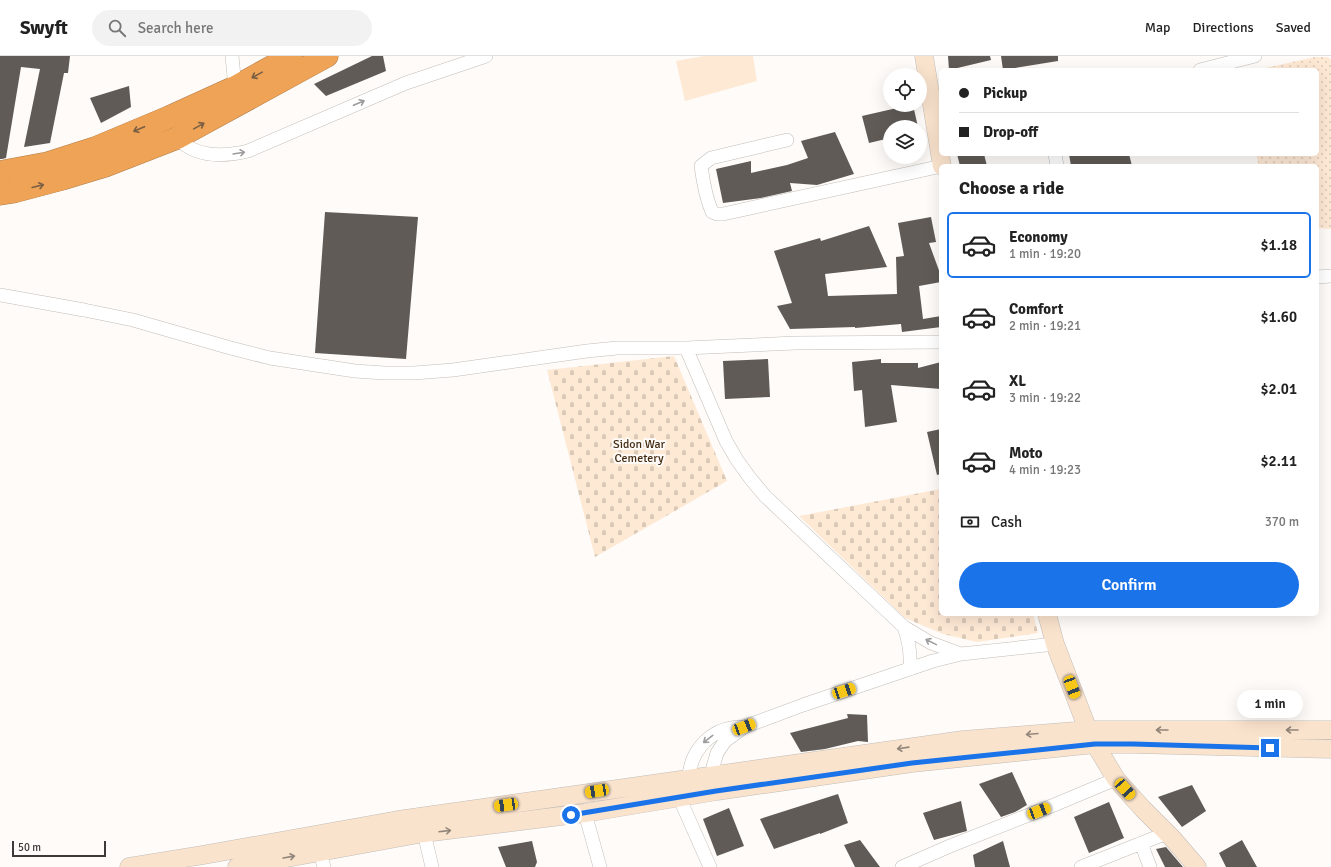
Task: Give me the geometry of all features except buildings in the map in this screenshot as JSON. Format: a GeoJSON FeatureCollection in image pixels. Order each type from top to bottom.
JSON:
{"type":"FeatureCollection","features":[{"type":"Feature","properties":{"kind":"highway"},"geometry":{"type":"LineString","coordinates":[[0,172],[48,163],[95,148],[235,87],[291,56]]}},
{"type":"Feature","properties":{"kind":"highway"},"geometry":{"type":"LineString","coordinates":[[0,194],[62,180],[105,166],[177,138],[327,56]]}},
{"type":"Feature","properties":{"kind":"main road"},"geometry":{"type":"LineString","coordinates":[[924,56],[939,148]]}},
{"type":"Feature","properties":{"kind":"main road"},"geometry":{"type":"LineString","coordinates":[[1048,616],[1055,644],[1092,737],[1116,779],[1197,867]]}},
{"type":"Feature","properties":{"kind":"main road"},"geometry":{"type":"LineString","coordinates":[[237,867],[322,859],[395,830],[424,833],[585,813],[715,783],[912,763],[1092,737],[1331,730]]}},
{"type":"Feature","properties":{"kind":"main road"},"geometry":{"type":"LineString","coordinates":[[1092,737],[1133,744],[1331,749]]}},
{"type":"Feature","properties":{"kind":"main road"},"geometry":{"type":"LineString","coordinates":[[129,867],[155,865],[210,854],[687,790]]}},
{"type":"Feature","properties":{"kind":"street"},"geometry":{"type":"LineString","coordinates":[[232,56],[235,87]]}},
{"type":"Feature","properties":{"kind":"street"},"geometry":{"type":"LineString","coordinates":[[177,138],[181,143],[192,149],[212,155],[248,151],[406,83],[486,56]]}},
{"type":"Feature","properties":{"kind":"street"},"geometry":{"type":"LineString","coordinates":[[1208,68],[1254,56]]}},
{"type":"Feature","properties":{"kind":"street"},"geometry":{"type":"LineString","coordinates":[[787,140],[711,158],[705,162],[702,166],[702,172],[709,206],[712,212],[723,214],[939,167]]}},
{"type":"Feature","properties":{"kind":"street"},"geometry":{"type":"LineString","coordinates":[[1319,277],[1331,276]]}},
{"type":"Feature","properties":{"kind":"street"},"geometry":{"type":"LineString","coordinates":[[0,295],[133,320],[270,358],[355,371],[391,373],[445,370],[617,348],[686,348],[796,343],[939,342]]}},
{"type":"Feature","properties":{"kind":"street"},"geometry":{"type":"LineString","coordinates":[[686,348],[726,441],[736,460],[765,496],[904,627],[931,643],[961,654]]}},
{"type":"Feature","properties":{"kind":"street"},"geometry":{"type":"LineString","coordinates":[[904,627],[910,648],[910,669]]}},
{"type":"Feature","properties":{"kind":"street"},"geometry":{"type":"LineString","coordinates":[[710,867],[687,790],[692,760],[701,744],[716,733],[744,727],[803,705],[910,669],[961,654],[1055,644]]}},
{"type":"Feature","properties":{"kind":"street"},"geometry":{"type":"LineString","coordinates":[[715,783],[713,767],[716,753],[725,741],[744,727]]}},
{"type":"Feature","properties":{"kind":"street"},"geometry":{"type":"LineString","coordinates":[[902,867],[1116,779]]}},
{"type":"Feature","properties":{"kind":"street"},"geometry":{"type":"LineString","coordinates":[[585,813],[600,867]]}},
{"type":"Feature","properties":{"kind":"street"},"geometry":{"type":"LineString","coordinates":[[424,833],[432,867]]}},
{"type":"Feature","properties":{"kind":"street"},"geometry":{"type":"LineString","coordinates":[[1081,867],[1167,833]]}},
{"type":"Feature","properties":{"kind":"street"},"geometry":{"type":"LineString","coordinates":[[1141,843],[1150,867]]}},
{"type":"Feature","properties":{"kind":"green space"},"geometry":{"type":"Polygon","coordinates":[[[704,56],[753,56],[757,81],[685,101],[676,61],[704,56]]]}},
{"type":"Feature","properties":{"kind":"green space"},"geometry":{"type":"Polygon","coordinates":[[[1315,57],[1328,57],[1331,60],[1331,229],[1319,228],[1319,164],[1258,164],[1256,156],[1319,156],[1319,68],[1265,68],[1315,57]]]}},
{"type":"Feature","properties":{"kind":"green space","name":"Sidon War Cemetery"},"geometry":{"type":"Polygon","coordinates":[[[674,356],[727,481],[595,557],[547,370],[674,356]]]}},
{"type":"Feature","properties":{"kind":"green space"},"geometry":{"type":"Polygon","coordinates":[[[939,489],[939,616],[1034,616],[1038,633],[977,642],[943,634],[905,618],[799,516],[939,489]]]}},
{"type":"Feature","properties":{"kind":"route"},"geometry":{"type":"LineString","coordinates":[[571,815],[716,791],[912,763],[1095,744],[1270,748]]}}]}
